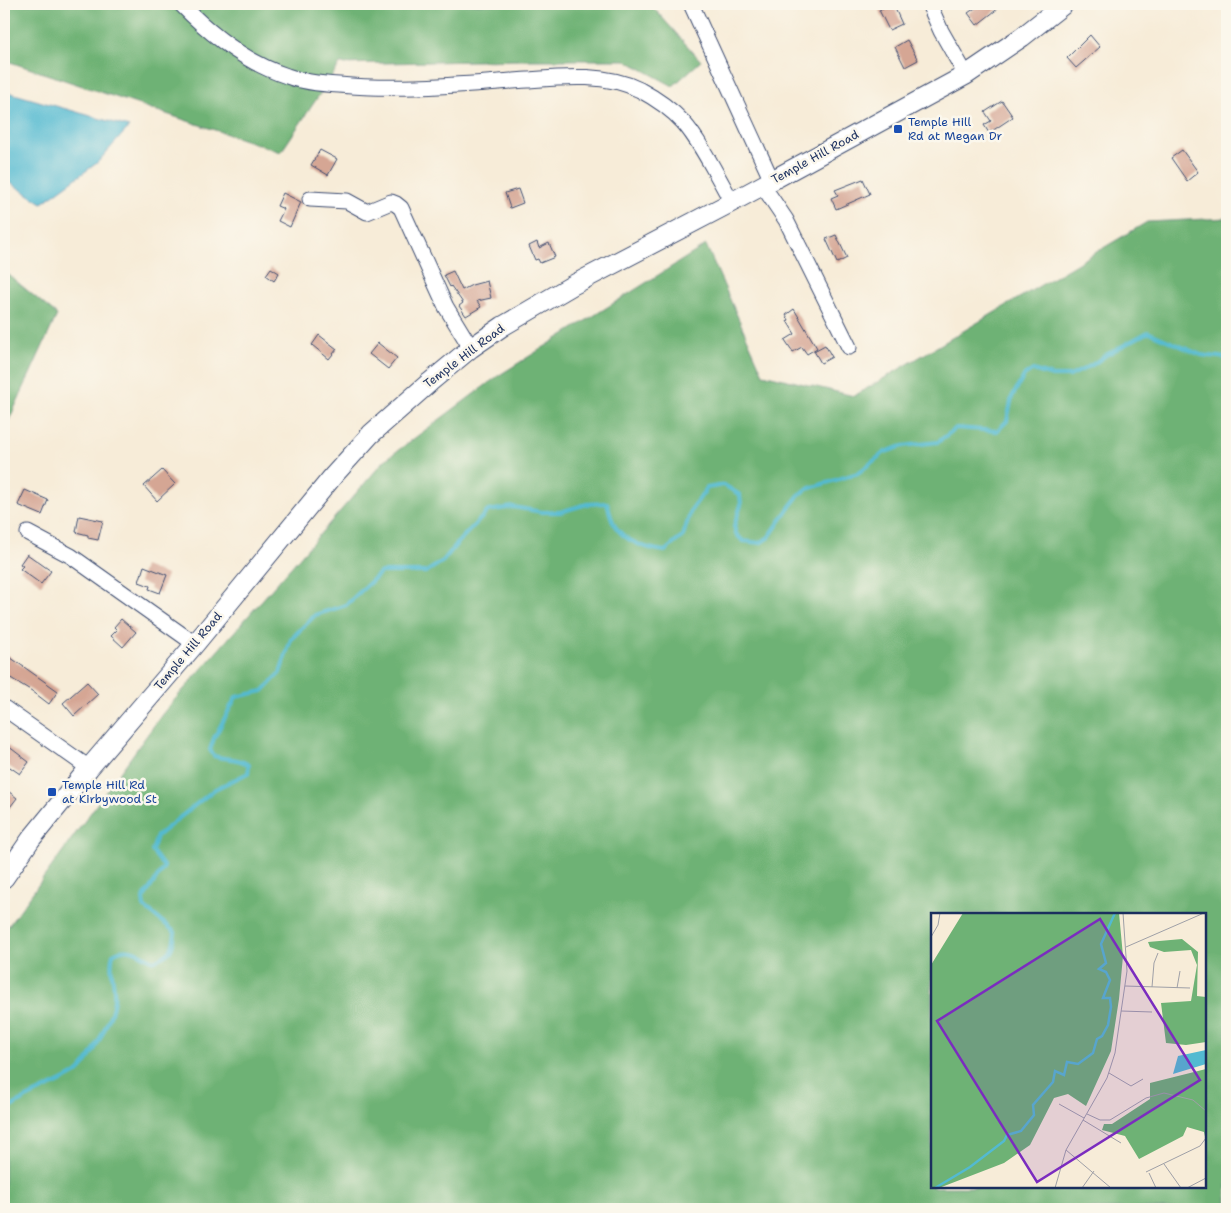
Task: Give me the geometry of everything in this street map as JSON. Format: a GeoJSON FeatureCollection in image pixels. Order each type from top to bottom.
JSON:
{"type":"FeatureCollection","features":[{"type":"Feature","properties":{"kind":"main road","name":"Temple Hill Road"},"geometry":{"type":"LineString","coordinates":[[4,878],[31,839],[195,644],[321,489],[366,440],[403,405],[471,348],[503,326],[573,285],[767,184],[966,75],[1022,37],[1064,4]]}},
{"type":"Feature","properties":{"kind":"street"},"geometry":{"type":"LineString","coordinates":[[182,4],[207,30],[240,52],[282,75],[313,82],[354,87],[397,88],[565,77],[597,78],[628,85],[656,101],[682,122],[692,135],[732,202]]}},
{"type":"Feature","properties":{"kind":"street"},"geometry":{"type":"LineString","coordinates":[[691,4],[767,184],[849,347]]}},
{"type":"Feature","properties":{"kind":"street"},"geometry":{"type":"LineString","coordinates":[[929,4],[966,75]]}},
{"type":"Feature","properties":{"kind":"street"},"geometry":{"type":"LineString","coordinates":[[310,199],[347,201],[367,212],[391,202],[401,208],[446,307],[471,348]]}},
{"type":"Feature","properties":{"kind":"street"},"geometry":{"type":"LineString","coordinates":[[28,533],[71,556],[195,644]]}},
{"type":"Feature","properties":{"kind":"street"},"geometry":{"type":"LineString","coordinates":[[4,708],[89,768]]}},
{"type":"Feature","properties":{"kind":"green space"},"geometry":{"type":"Polygon","coordinates":[[[4,4],[650,4],[701,61],[673,86],[625,60],[340,64],[281,152],[4,60],[4,4]]]}},
{"type":"Feature","properties":{"kind":"green space"},"geometry":{"type":"Polygon","coordinates":[[[1227,218],[1227,1209],[4,1209],[4,932],[163,713],[385,460],[498,376],[706,245],[763,374],[854,396],[1147,222],[1227,218]]]}},
{"type":"Feature","properties":{"kind":"green space"},"geometry":{"type":"Polygon","coordinates":[[[4,271],[57,315],[4,431],[4,271]]]}},
{"type":"Feature","properties":{"kind":"water"},"geometry":{"type":"Polygon","coordinates":[[[4,91],[129,127],[97,163],[42,203],[4,179],[4,91]]]}},
{"type":"Feature","properties":{"kind":"building"},"geometry":{"type":"Polygon","coordinates":[[[893,4],[902,24],[889,30],[879,10],[893,4]]]}},
{"type":"Feature","properties":{"kind":"building"},"geometry":{"type":"Polygon","coordinates":[[[981,4],[1004,4],[977,25],[968,13],[981,4]]]}},
{"type":"Feature","properties":{"kind":"building"},"geometry":{"type":"Polygon","coordinates":[[[1090,35],[1100,47],[1076,68],[1067,58],[1090,35]]]}},
{"type":"Feature","properties":{"kind":"building"},"geometry":{"type":"Polygon","coordinates":[[[907,40],[918,60],[905,67],[895,47],[907,40]]]}},
{"type":"Feature","properties":{"kind":"building"},"geometry":{"type":"Polygon","coordinates":[[[1002,101],[1013,117],[989,133],[984,125],[991,121],[985,112],[1002,101]]]}},
{"type":"Feature","properties":{"kind":"building"},"geometry":{"type":"Polygon","coordinates":[[[320,150],[337,159],[328,175],[311,165],[320,150]]]}},
{"type":"Feature","properties":{"kind":"building"},"geometry":{"type":"Polygon","coordinates":[[[1182,150],[1198,172],[1187,181],[1171,158],[1182,150]]]}},
{"type":"Feature","properties":{"kind":"building"},"geometry":{"type":"Polygon","coordinates":[[[863,179],[870,194],[836,209],[831,198],[838,195],[835,190],[863,179]]]}},
{"type":"Feature","properties":{"kind":"building"},"geometry":{"type":"Polygon","coordinates":[[[518,189],[523,203],[510,208],[505,193],[518,189]]]}},
{"type":"Feature","properties":{"kind":"building"},"geometry":{"type":"Polygon","coordinates":[[[283,193],[301,202],[290,227],[278,221],[284,209],[277,206],[283,193]]]}},
{"type":"Feature","properties":{"kind":"building"},"geometry":{"type":"Polygon","coordinates":[[[836,235],[847,258],[837,263],[826,239],[836,235]]]}},
{"type":"Feature","properties":{"kind":"building"},"geometry":{"type":"Polygon","coordinates":[[[537,242],[539,248],[549,243],[555,257],[540,263],[538,259],[535,260],[529,246],[537,242]]]}},
{"type":"Feature","properties":{"kind":"building"},"geometry":{"type":"Polygon","coordinates":[[[271,268],[279,273],[274,281],[266,275],[271,268]]]}},
{"type":"Feature","properties":{"kind":"building"},"geometry":{"type":"Polygon","coordinates":[[[453,271],[462,290],[487,281],[491,298],[477,301],[481,307],[466,316],[459,306],[463,303],[450,287],[444,275],[453,271]]]}},
{"type":"Feature","properties":{"kind":"building"},"geometry":{"type":"Polygon","coordinates":[[[794,309],[817,348],[807,354],[802,347],[793,352],[785,340],[795,334],[787,321],[789,320],[786,315],[794,309]]]}},
{"type":"Feature","properties":{"kind":"building"},"geometry":{"type":"Polygon","coordinates":[[[319,335],[337,349],[329,359],[312,345],[319,335]]]}},
{"type":"Feature","properties":{"kind":"building"},"geometry":{"type":"Polygon","coordinates":[[[378,343],[397,358],[388,369],[369,354],[378,343]]]}},
{"type":"Feature","properties":{"kind":"building"},"geometry":{"type":"Polygon","coordinates":[[[825,345],[832,357],[821,363],[814,351],[825,345]]]}},
{"type":"Feature","properties":{"kind":"building"},"geometry":{"type":"Polygon","coordinates":[[[162,470],[175,484],[157,501],[144,486],[162,470]]]}},
{"type":"Feature","properties":{"kind":"building"},"geometry":{"type":"Polygon","coordinates":[[[25,490],[48,500],[42,515],[18,505],[25,490]]]}},
{"type":"Feature","properties":{"kind":"building"},"geometry":{"type":"Polygon","coordinates":[[[79,516],[103,521],[98,540],[88,538],[88,535],[76,532],[79,516]]]}},
{"type":"Feature","properties":{"kind":"building"},"geometry":{"type":"Polygon","coordinates":[[[27,554],[51,571],[41,584],[20,569],[23,566],[20,564],[27,554]]]}},
{"type":"Feature","properties":{"kind":"building"},"geometry":{"type":"Polygon","coordinates":[[[144,566],[167,575],[160,593],[149,589],[150,586],[139,582],[144,566]]]}},
{"type":"Feature","properties":{"kind":"building"},"geometry":{"type":"Polygon","coordinates":[[[121,619],[136,632],[123,647],[111,636],[117,630],[114,627],[121,619]]]}},
{"type":"Feature","properties":{"kind":"building"},"geometry":{"type":"Polygon","coordinates":[[[4,653],[58,691],[49,704],[4,674],[4,653]]]}},
{"type":"Feature","properties":{"kind":"building"},"geometry":{"type":"Polygon","coordinates":[[[87,682],[98,694],[74,716],[63,703],[87,682]]]}},
{"type":"Feature","properties":{"kind":"building"},"geometry":{"type":"Polygon","coordinates":[[[4,743],[29,762],[20,774],[4,763],[4,743]]]}},
{"type":"Feature","properties":{"kind":"building"},"geometry":{"type":"Polygon","coordinates":[[[4,788],[17,798],[4,815],[4,788]]]}},
{"type":"Feature","properties":{"kind":"waterway"},"geometry":{"type":"LineString","coordinates":[[4,1113],[30,1096],[75,1074],[87,1061],[109,1018],[114,1000],[111,965],[113,954],[129,950],[153,961],[167,954],[172,948],[175,932],[144,907],[143,899],[164,867],[152,851],[157,836],[215,789],[248,773],[249,765],[245,762],[214,756],[210,750],[214,738],[236,697],[263,691],[280,673],[291,639],[315,615],[346,605],[381,572],[426,572],[443,561],[488,511],[513,507],[542,512],[560,512],[587,504],[607,503],[611,517],[619,532],[637,544],[665,551],[683,536],[691,510],[707,488],[724,485],[740,495],[741,505],[734,526],[736,534],[743,541],[760,543],[769,537],[791,505],[807,489],[858,473],[885,452],[903,446],[938,442],[956,428],[997,431],[1007,421],[1012,397],[1024,376],[1033,370],[1052,376],[1070,376],[1148,332],[1201,355],[1227,358]]}},
{"type":"Feature","properties":{"kind":"place","name":"Temple Hill Rd at Megan Dr"},"geometry":{"type":"Point","coordinates":[898,129]}},
{"type":"Feature","properties":{"kind":"place","name":"Temple Hill Rd at Kirbywood St"},"geometry":{"type":"Point","coordinates":[52,792]}}]}
